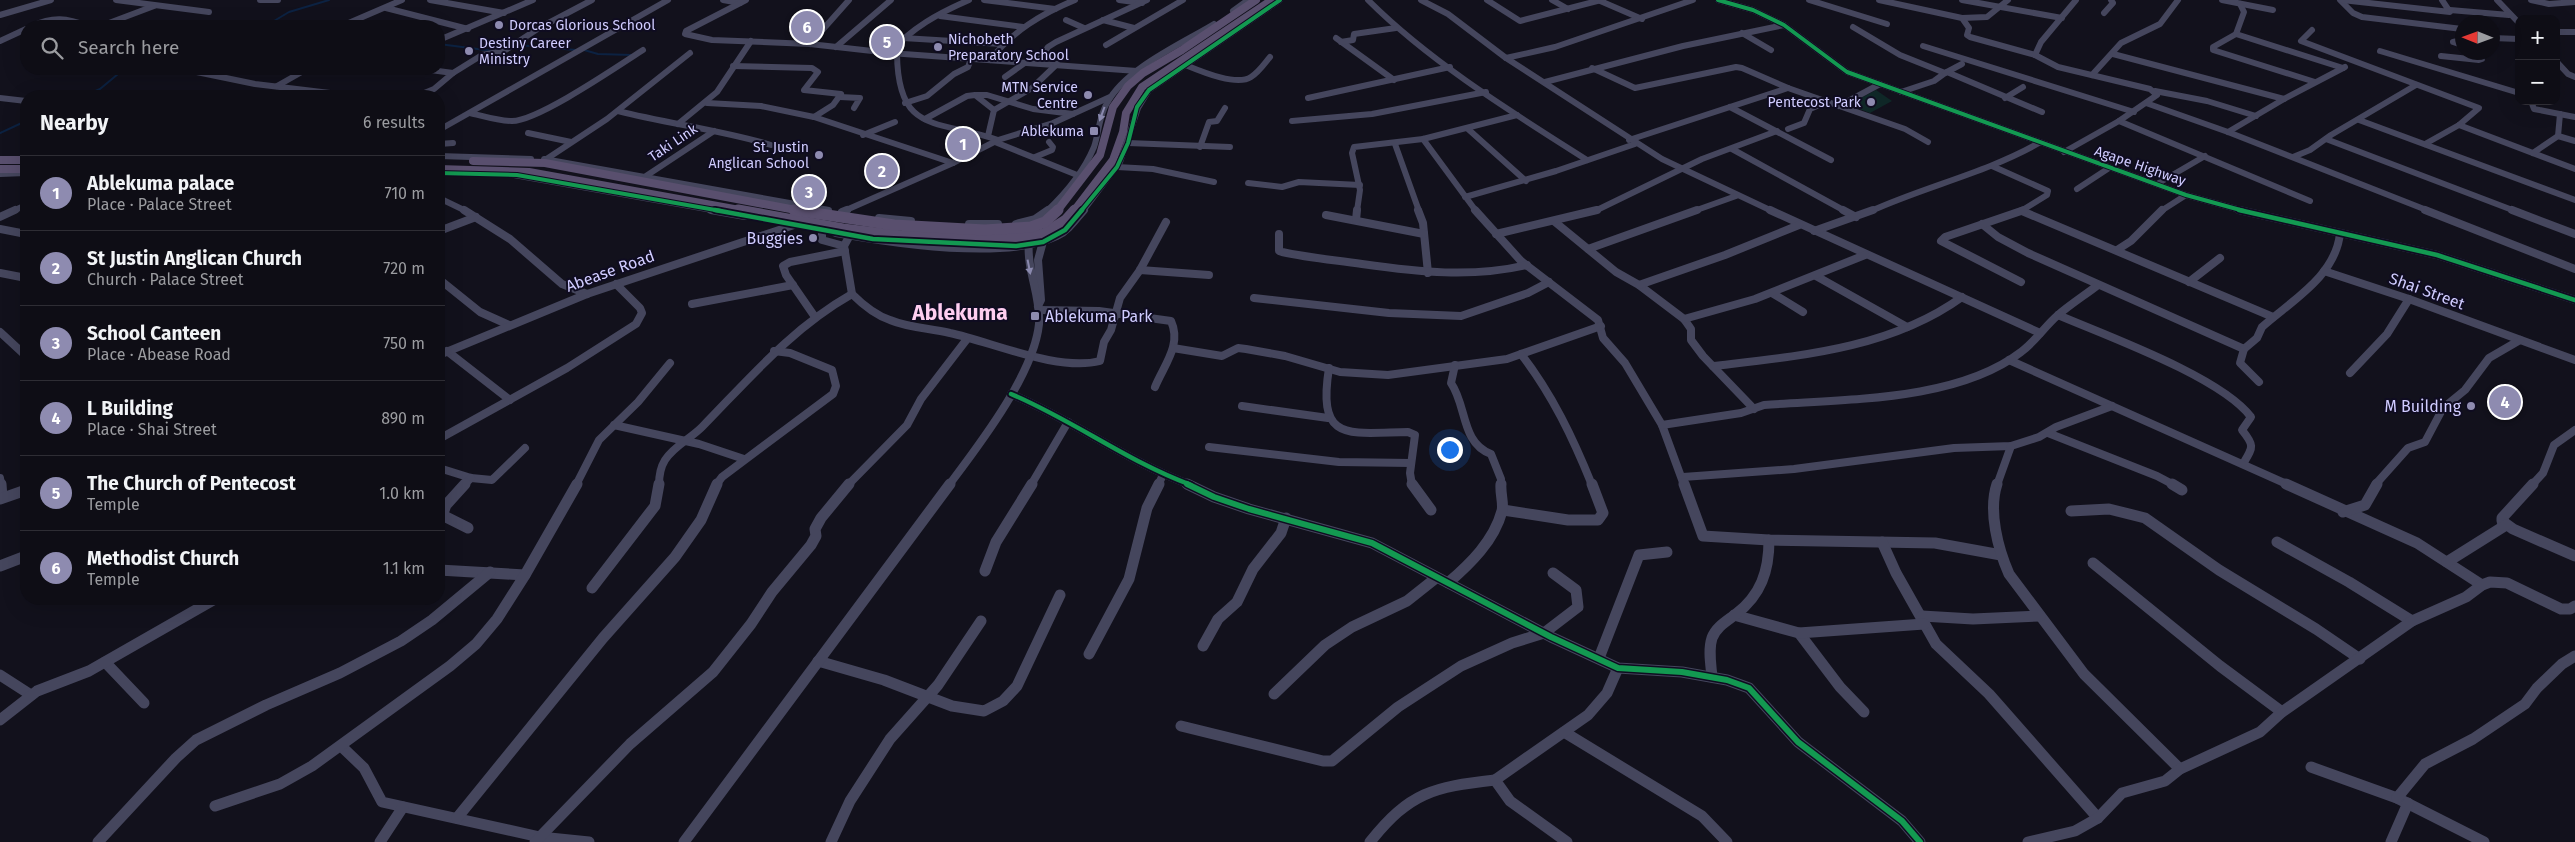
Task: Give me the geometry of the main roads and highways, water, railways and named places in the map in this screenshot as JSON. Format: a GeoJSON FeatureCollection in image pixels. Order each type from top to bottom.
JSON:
{"type":"FeatureCollection","features":[{"type":"Feature","properties":{"kind":"main road"},"geometry":{"type":"LineString","coordinates":[[1062,228],[1053,220],[1105,141],[1110,116],[1117,100],[1136,78],[1150,66],[1256,0]]}},
{"type":"Feature","properties":{"kind":"main road"},"geometry":{"type":"LineString","coordinates":[[1031,232],[1044,238],[1062,228],[1090,193],[1109,166],[1119,146],[1135,97],[1152,78],[1246,21],[1272,0]]}},
{"type":"Feature","properties":{"kind":"main road"},"geometry":{"type":"LineString","coordinates":[[0,160],[20,160]]}},
{"type":"Feature","properties":{"kind":"main road"},"geometry":{"type":"LineString","coordinates":[[445,161],[519,162],[589,169],[821,215],[1014,234]]}},
{"type":"Feature","properties":{"kind":"main road"},"geometry":{"type":"LineString","coordinates":[[445,168],[529,172],[875,236],[955,238],[1031,232],[1059,209]]}},
{"type":"Feature","properties":{"kind":"main road"},"geometry":{"type":"LineString","coordinates":[[0,169],[20,169]]}},
{"type":"Feature","properties":{"kind":"main road"},"geometry":{"type":"LineString","coordinates":[[989,246],[1014,234]]}},
{"type":"Feature","properties":{"kind":"waterway"},"geometry":{"type":"LineString","coordinates":[[276,20],[289,12],[329,0]]}},
{"type":"Feature","properties":{"kind":"waterway"},"geometry":{"type":"LineString","coordinates":[[445,45],[493,51]]}},
{"type":"Feature","properties":{"kind":"waterway"},"geometry":{"type":"LineString","coordinates":[[517,45],[576,50]]}},
{"type":"Feature","properties":{"kind":"waterway"},"geometry":{"type":"LineString","coordinates":[[584,50],[598,54],[632,55]]}},
{"type":"Feature","properties":{"kind":"waterway"},"geometry":{"type":"LineString","coordinates":[[98,90],[117,75]]}},
{"type":"Feature","properties":{"kind":"waterway"},"geometry":{"type":"LineString","coordinates":[[0,133],[20,124]]}},
{"type":"Feature","properties":{"kind":"place","name":"Dorcas Glorious School"},"geometry":{"type":"Point","coordinates":[499,25]}},
{"type":"Feature","properties":{"kind":"place","name":"Methodist Church"},"geometry":{"type":"Point","coordinates":[807,27]}},
{"type":"Feature","properties":{"kind":"place","name":"The Church of Pentecost"},"geometry":{"type":"Point","coordinates":[887,42]}},
{"type":"Feature","properties":{"kind":"place","name":"Nichobeth Preparatory School"},"geometry":{"type":"Point","coordinates":[938,47]}},
{"type":"Feature","properties":{"kind":"place","name":"Destiny Career Ministry"},"geometry":{"type":"Point","coordinates":[469,51]}},
{"type":"Feature","properties":{"kind":"place","name":"MTN Service Centre"},"geometry":{"type":"Point","coordinates":[1088,95]}},
{"type":"Feature","properties":{"kind":"place","name":"Pentecost Park"},"geometry":{"type":"Point","coordinates":[1871,102]}},
{"type":"Feature","properties":{"kind":"place","name":"Ablekuma"},"geometry":{"type":"Point","coordinates":[1094,131]}},
{"type":"Feature","properties":{"kind":"place","name":"Ablekuma palace"},"geometry":{"type":"Point","coordinates":[963,144]}},
{"type":"Feature","properties":{"kind":"place","name":"St. Justin Anglican School"},"geometry":{"type":"Point","coordinates":[819,155]}},
{"type":"Feature","properties":{"kind":"place","name":"St Justin Anglican Church"},"geometry":{"type":"Point","coordinates":[882,171]}},
{"type":"Feature","properties":{"kind":"place","name":"School Canteen"},"geometry":{"type":"Point","coordinates":[809,192]}},
{"type":"Feature","properties":{"kind":"place","name":"Buggies"},"geometry":{"type":"Point","coordinates":[813,238]}},
{"type":"Feature","properties":{"kind":"place","name":"Ablekuma Park"},"geometry":{"type":"Point","coordinates":[1035,316]}},
{"type":"Feature","properties":{"kind":"place","name":"L Building"},"geometry":{"type":"Point","coordinates":[2505,402]}},
{"type":"Feature","properties":{"kind":"place","name":"M Building"},"geometry":{"type":"Point","coordinates":[2471,406]}},
{"type":"Feature","properties":{"kind":"district","name":"Ablekuma"},"geometry":{"type":"Point","coordinates":[960,313]}}]}
